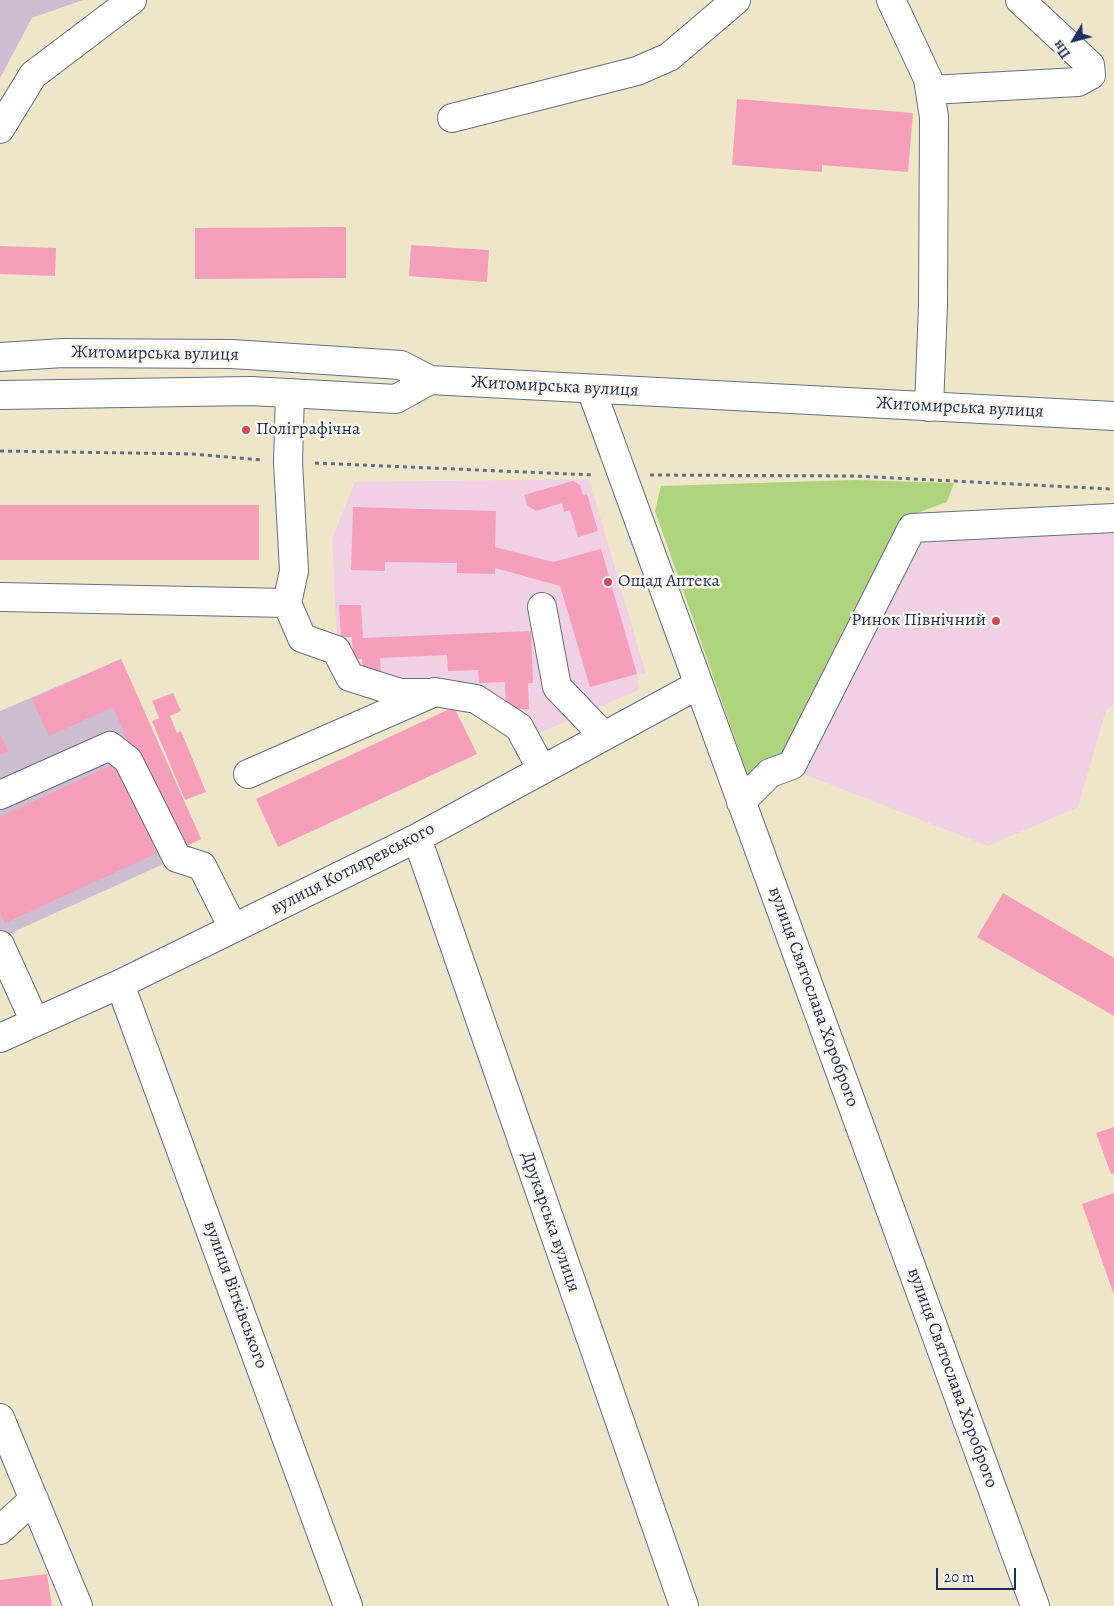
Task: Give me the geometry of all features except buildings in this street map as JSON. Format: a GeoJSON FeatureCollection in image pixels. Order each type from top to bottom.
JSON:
{"type":"FeatureCollection","features":[{"type":"Feature","properties":{"kind":"street"},"geometry":{"type":"LineString","coordinates":[[0,129],[33,75],[132,0]]}},
{"type":"Feature","properties":{"kind":"street"},"geometry":{"type":"LineString","coordinates":[[452,118],[637,71],[669,57],[736,0]]}},
{"type":"Feature","properties":{"kind":"street"},"geometry":{"type":"LineString","coordinates":[[891,0],[928,79],[930,90],[934,137],[933,305],[928,407]]}},
{"type":"Feature","properties":{"kind":"street"},"geometry":{"type":"LineString","coordinates":[[930,90],[1078,82],[1091,76],[1090,65],[1020,0]]}},
{"type":"Feature","properties":{"kind":"street","name":"Житомирська вулиця"},"geometry":{"type":"LineString","coordinates":[[0,356],[63,352],[232,354],[401,365],[430,380],[1114,416]]}},
{"type":"Feature","properties":{"kind":"street"},"geometry":{"type":"LineString","coordinates":[[0,395],[251,391],[396,399],[430,380]]}},
{"type":"Feature","properties":{"kind":"street","name":"вулиця Святослава Хороброго"},"geometry":{"type":"LineString","coordinates":[[590,389],[1035,1606]]}},
{"type":"Feature","properties":{"kind":"street"},"geometry":{"type":"LineString","coordinates":[[290,393],[288,462],[294,571],[287,603],[302,638],[336,650],[350,677],[400,693],[435,692],[476,698],[519,727],[542,770]]}},
{"type":"Feature","properties":{"kind":"street"},"geometry":{"type":"LineString","coordinates":[[741,802],[770,773],[792,765],[912,528],[1114,518]]}},
{"type":"Feature","properties":{"kind":"street"},"geometry":{"type":"LineString","coordinates":[[0,597],[287,603]]}},
{"type":"Feature","properties":{"kind":"street"},"geometry":{"type":"LineString","coordinates":[[542,607],[557,687],[604,736]]}},
{"type":"Feature","properties":{"kind":"street","name":"вулиця Котляревського"},"geometry":{"type":"LineString","coordinates":[[0,1038],[120,984],[417,838],[698,685]]}},
{"type":"Feature","properties":{"kind":"street"},"geometry":{"type":"LineString","coordinates":[[248,774],[435,692]]}},
{"type":"Feature","properties":{"kind":"street"},"geometry":{"type":"LineString","coordinates":[[0,795],[110,746],[128,760],[177,858],[202,866],[233,928]]}},
{"type":"Feature","properties":{"kind":"street","name":"Друкарська вулиця"},"geometry":{"type":"LineString","coordinates":[[417,838],[684,1606]]}},
{"type":"Feature","properties":{"kind":"street"},"geometry":{"type":"LineString","coordinates":[[0,945],[36,1022]]}},
{"type":"Feature","properties":{"kind":"street","name":"вулиця Вітківського"},"geometry":{"type":"LineString","coordinates":[[120,984],[348,1606]]}},
{"type":"Feature","properties":{"kind":"street"},"geometry":{"type":"LineString","coordinates":[[0,1418],[78,1606]]}},
{"type":"Feature","properties":{"kind":"street"},"geometry":{"type":"LineString","coordinates":[[0,1530],[34,1499]]}},
{"type":"Feature","properties":{"kind":"path"},"geometry":{"type":"LineString","coordinates":[[0,451],[192,454],[288,462],[622,477],[670,474],[855,476],[1114,489]]}},
{"type":"Feature","properties":{"kind":"shaded area"},"geometry":{"type":"Polygon","coordinates":[[[0,0],[83,0],[32,18],[0,78],[0,0]]]}},
{"type":"Feature","properties":{"kind":"shaded area"},"geometry":{"type":"Polygon","coordinates":[[[589,479],[646,674],[637,674],[639,690],[532,736],[519,719],[356,677],[337,640],[332,539],[355,482],[589,479]]]}},
{"type":"Feature","properties":{"kind":"shaded area","name":"Ринок Північний"},"geometry":{"type":"Polygon","coordinates":[[[1114,528],[1114,705],[1106,710],[1078,807],[988,846],[801,773],[919,538],[1114,528]]]}},
{"type":"Feature","properties":{"kind":"shaded area"},"geometry":{"type":"Polygon","coordinates":[[[121,659],[201,839],[182,848],[168,862],[0,938],[0,711],[121,659]]]}},
{"type":"Feature","properties":{"kind":"green space"},"geometry":{"type":"Polygon","coordinates":[[[855,480],[954,483],[947,502],[906,517],[786,753],[750,781],[655,511],[661,486],[855,480]]]}},
{"type":"Feature","properties":{"kind":"place","name":"Поліграфічна"},"geometry":{"type":"Point","coordinates":[246,430]}},
{"type":"Feature","properties":{"kind":"place","name":"Ощад Аптека"},"geometry":{"type":"Point","coordinates":[608,582]}},
{"type":"Feature","properties":{"kind":"place","name":"Ринок Північний"},"geometry":{"type":"Point","coordinates":[996,621]}}]}
